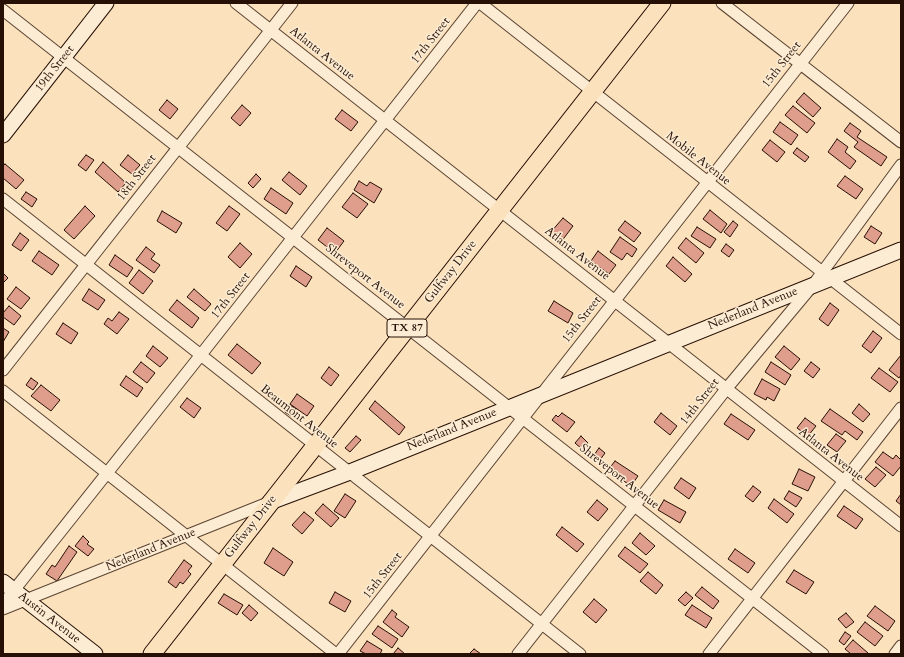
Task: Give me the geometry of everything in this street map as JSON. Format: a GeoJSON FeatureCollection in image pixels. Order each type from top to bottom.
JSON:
{"type":"FeatureCollection","features":[{"type":"Feature","properties":{"kind":"main road","name":"Gulfway Drive"},"geometry":{"type":"LineString","coordinates":[[152,654],[662,3]]}},
{"type":"Feature","properties":{"kind":"street","name":"19th Street"},"geometry":{"type":"LineString","coordinates":[[3,135],[106,3]]}},
{"type":"Feature","properties":{"kind":"street","name":"Atlanta Avenue"},"geometry":{"type":"LineString","coordinates":[[236,3],[901,526]]}},
{"type":"Feature","properties":{"kind":"street","name":"18th Street"},"geometry":{"type":"LineString","coordinates":[[3,370],[177,147],[292,3]]}},
{"type":"Feature","properties":{"kind":"street","name":"Mobile Avenue"},"geometry":{"type":"LineString","coordinates":[[479,3],[901,334]]}},
{"type":"Feature","properties":{"kind":"street","name":"17th Street"},"geometry":{"type":"LineString","coordinates":[[3,604],[8,586],[107,473],[479,3]]}},
{"type":"Feature","properties":{"kind":"street"},"geometry":{"type":"LineString","coordinates":[[722,3],[901,142]]}},
{"type":"Feature","properties":{"kind":"street","name":"15th Street"},"geometry":{"type":"LineString","coordinates":[[337,654],[848,3]]}},
{"type":"Feature","properties":{"kind":"street","name":"Shreveport Avenue"},"geometry":{"type":"LineString","coordinates":[[3,10],[510,407],[522,418],[636,505],[823,654]]}},
{"type":"Feature","properties":{"kind":"street"},"geometry":{"type":"LineString","coordinates":[[826,275],[901,166]]}},
{"type":"Feature","properties":{"kind":"street","name":"Beaumont Avenue"},"geometry":{"type":"LineString","coordinates":[[3,199],[200,356],[350,472],[430,537],[580,654]]}},
{"type":"Feature","properties":{"kind":"street","name":"Nederland Avenue"},"geometry":{"type":"LineString","coordinates":[[3,609],[270,502],[350,472],[813,285],[826,275],[901,250]]}},
{"type":"Feature","properties":{"kind":"street","name":"14th Street"},"geometry":{"type":"LineString","coordinates":[[518,654],[727,388],[813,285]]}},
{"type":"Feature","properties":{"kind":"street"},"geometry":{"type":"LineString","coordinates":[[3,391],[188,535],[222,564],[337,654]]}},
{"type":"Feature","properties":{"kind":"street"},"geometry":{"type":"LineString","coordinates":[[709,654],[901,408]]}},
{"type":"Feature","properties":{"kind":"street","name":"Austin Avenue"},"geometry":{"type":"LineString","coordinates":[[8,586],[95,654]]}},
{"type":"Feature","properties":{"kind":"street"},"geometry":{"type":"LineString","coordinates":[[895,654],[901,646]]}},
{"type":"Feature","properties":{"kind":"building"},"geometry":{"type":"Polygon","coordinates":[[[804,93],[821,108],[813,117],[796,102],[804,93]]]}},
{"type":"Feature","properties":{"kind":"building"},"geometry":{"type":"Polygon","coordinates":[[[167,100],[178,109],[170,119],[159,110],[167,100]]]}},
{"type":"Feature","properties":{"kind":"building"},"geometry":{"type":"Polygon","coordinates":[[[242,105],[251,113],[240,126],[231,118],[242,105]]]}},
{"type":"Feature","properties":{"kind":"building"},"geometry":{"type":"Polygon","coordinates":[[[793,106],[815,123],[807,133],[785,115],[793,106]]]}},
{"type":"Feature","properties":{"kind":"building"},"geometry":{"type":"Polygon","coordinates":[[[342,110],[358,122],[351,131],[335,119],[342,110]]]}},
{"type":"Feature","properties":{"kind":"building"},"geometry":{"type":"Polygon","coordinates":[[[780,122],[798,135],[791,145],[773,132],[780,122]]]}},
{"type":"Feature","properties":{"kind":"building"},"geometry":{"type":"Polygon","coordinates":[[[850,123],[861,131],[857,137],[887,157],[881,166],[854,147],[858,142],[844,131],[850,123]]]}},
{"type":"Feature","properties":{"kind":"building"},"geometry":{"type":"Polygon","coordinates":[[[837,139],[848,147],[845,152],[856,161],[850,169],[828,152],[837,139]]]}},
{"type":"Feature","properties":{"kind":"building"},"geometry":{"type":"Polygon","coordinates":[[[770,140],[785,152],[777,162],[762,150],[770,140]]]}},
{"type":"Feature","properties":{"kind":"building"},"geometry":{"type":"Polygon","coordinates":[[[797,148],[809,157],[805,162],[793,153],[797,148]]]}},
{"type":"Feature","properties":{"kind":"building"},"geometry":{"type":"Polygon","coordinates":[[[86,155],[94,160],[86,171],[78,165],[86,155]]]}},
{"type":"Feature","properties":{"kind":"building"},"geometry":{"type":"Polygon","coordinates":[[[128,155],[140,165],[132,174],[120,165],[128,155]]]}},
{"type":"Feature","properties":{"kind":"building"},"geometry":{"type":"Polygon","coordinates":[[[103,162],[126,183],[118,192],[95,172],[103,162]]]}},
{"type":"Feature","properties":{"kind":"building"},"geometry":{"type":"Polygon","coordinates":[[[5,164],[24,180],[16,189],[3,178],[3,166],[5,164]]]}},
{"type":"Feature","properties":{"kind":"building"},"geometry":{"type":"Polygon","coordinates":[[[289,172],[307,186],[300,195],[282,180],[289,172]]]}},
{"type":"Feature","properties":{"kind":"building"},"geometry":{"type":"Polygon","coordinates":[[[256,174],[261,179],[253,188],[248,183],[256,174]]]}},
{"type":"Feature","properties":{"kind":"building"},"geometry":{"type":"Polygon","coordinates":[[[845,176],[863,189],[856,199],[837,186],[845,176]]]}},
{"type":"Feature","properties":{"kind":"building"},"geometry":{"type":"Polygon","coordinates":[[[359,181],[367,186],[370,182],[382,189],[374,203],[354,190],[359,181]]]}},
{"type":"Feature","properties":{"kind":"building"},"geometry":{"type":"Polygon","coordinates":[[[271,188],[293,203],[286,214],[264,199],[271,188]]]}},
{"type":"Feature","properties":{"kind":"building"},"geometry":{"type":"Polygon","coordinates":[[[26,192],[37,199],[32,207],[21,199],[26,192]]]}},
{"type":"Feature","properties":{"kind":"building"},"geometry":{"type":"Polygon","coordinates":[[[353,193],[368,204],[357,218],[342,207],[353,193]]]}},
{"type":"Feature","properties":{"kind":"building"},"geometry":{"type":"Polygon","coordinates":[[[85,206],[95,216],[74,239],[64,230],[85,206]]]}},
{"type":"Feature","properties":{"kind":"building"},"geometry":{"type":"Polygon","coordinates":[[[229,206],[240,214],[227,231],[216,223],[229,206]]]}},
{"type":"Feature","properties":{"kind":"building"},"geometry":{"type":"Polygon","coordinates":[[[710,210],[727,224],[721,233],[703,219],[710,210]]]}},
{"type":"Feature","properties":{"kind":"building"},"geometry":{"type":"Polygon","coordinates":[[[162,211],[182,223],[176,233],[157,221],[162,211]]]}},
{"type":"Feature","properties":{"kind":"building"},"geometry":{"type":"Polygon","coordinates":[[[563,218],[573,226],[561,242],[550,233],[563,218]]]}},
{"type":"Feature","properties":{"kind":"building"},"geometry":{"type":"Polygon","coordinates":[[[625,221],[641,233],[634,242],[618,230],[625,221]]]}},
{"type":"Feature","properties":{"kind":"building"},"geometry":{"type":"Polygon","coordinates":[[[733,221],[738,225],[730,237],[724,232],[733,221]]]}},
{"type":"Feature","properties":{"kind":"building"},"geometry":{"type":"Polygon","coordinates":[[[871,226],[882,233],[875,244],[864,237],[871,226]]]}},
{"type":"Feature","properties":{"kind":"building"},"geometry":{"type":"Polygon","coordinates":[[[697,227],[716,239],[710,248],[691,236],[697,227]]]}},
{"type":"Feature","properties":{"kind":"building"},"geometry":{"type":"Polygon","coordinates":[[[327,228],[344,241],[335,253],[318,240],[327,228]]]}},
{"type":"Feature","properties":{"kind":"building"},"geometry":{"type":"Polygon","coordinates":[[[20,233],[29,240],[21,251],[12,245],[20,233]]]}},
{"type":"Feature","properties":{"kind":"building"},"geometry":{"type":"Polygon","coordinates":[[[620,237],[637,249],[632,257],[627,253],[622,260],[610,252],[620,237]]]}},
{"type":"Feature","properties":{"kind":"building"},"geometry":{"type":"Polygon","coordinates":[[[686,238],[704,253],[696,263],[678,248],[686,238]]]}},
{"type":"Feature","properties":{"kind":"building"},"geometry":{"type":"Polygon","coordinates":[[[240,243],[252,254],[240,268],[228,257],[240,243]]]}},
{"type":"Feature","properties":{"kind":"building"},"geometry":{"type":"Polygon","coordinates":[[[726,244],[734,250],[729,257],[721,251],[726,244]]]}},
{"type":"Feature","properties":{"kind":"building"},"geometry":{"type":"Polygon","coordinates":[[[146,247],[155,254],[151,259],[160,265],[154,273],[136,260],[146,247]]]}},
{"type":"Feature","properties":{"kind":"building"},"geometry":{"type":"Polygon","coordinates":[[[39,251],[59,265],[52,275],[32,261],[39,251]]]}},
{"type":"Feature","properties":{"kind":"building"},"geometry":{"type":"Polygon","coordinates":[[[598,251],[616,265],[609,274],[591,261],[598,251]]]}},
{"type":"Feature","properties":{"kind":"building"},"geometry":{"type":"Polygon","coordinates":[[[115,255],[133,268],[127,277],[109,265],[115,255]]]}},
{"type":"Feature","properties":{"kind":"building"},"geometry":{"type":"Polygon","coordinates":[[[673,257],[692,274],[685,282],[666,266],[673,257]]]}},
{"type":"Feature","properties":{"kind":"building"},"geometry":{"type":"Polygon","coordinates":[[[296,266],[312,277],[306,287],[290,276],[296,266]]]}},
{"type":"Feature","properties":{"kind":"building"},"geometry":{"type":"Polygon","coordinates":[[[139,270],[153,281],[143,294],[129,283],[139,270]]]}},
{"type":"Feature","properties":{"kind":"building"},"geometry":{"type":"Polygon","coordinates":[[[3,273],[8,278],[3,283],[3,273]]]}},
{"type":"Feature","properties":{"kind":"building"},"geometry":{"type":"Polygon","coordinates":[[[16,287],[30,298],[21,309],[7,299],[16,287]]]}},
{"type":"Feature","properties":{"kind":"building"},"geometry":{"type":"Polygon","coordinates":[[[89,289],[105,300],[98,310],[82,300],[89,289]]]}},
{"type":"Feature","properties":{"kind":"building"},"geometry":{"type":"Polygon","coordinates":[[[194,289],[211,304],[205,311],[187,297],[194,289]]]}},
{"type":"Feature","properties":{"kind":"building"},"geometry":{"type":"Polygon","coordinates":[[[177,300],[199,318],[192,328],[169,310],[177,300]]]}},
{"type":"Feature","properties":{"kind":"building"},"geometry":{"type":"Polygon","coordinates":[[[554,301],[573,313],[568,323],[548,311],[554,301]]]}},
{"type":"Feature","properties":{"kind":"building"},"geometry":{"type":"Polygon","coordinates":[[[830,303],[839,310],[828,326],[819,319],[830,303]]]}},
{"type":"Feature","properties":{"kind":"building"},"geometry":{"type":"Polygon","coordinates":[[[9,306],[21,316],[14,325],[3,317],[3,313],[9,306]]]}},
{"type":"Feature","properties":{"kind":"building"},"geometry":{"type":"Polygon","coordinates":[[[119,312],[129,319],[117,334],[104,324],[108,318],[112,321],[119,312]]]}},
{"type":"Feature","properties":{"kind":"building"},"geometry":{"type":"Polygon","coordinates":[[[63,323],[78,333],[71,344],[56,334],[63,323]]]}},
{"type":"Feature","properties":{"kind":"building"},"geometry":{"type":"Polygon","coordinates":[[[3,328],[9,332],[3,342],[3,328]]]}},
{"type":"Feature","properties":{"kind":"building"},"geometry":{"type":"Polygon","coordinates":[[[873,331],[882,338],[871,353],[862,346],[873,331]]]}},
{"type":"Feature","properties":{"kind":"building"},"geometry":{"type":"Polygon","coordinates":[[[237,344],[261,363],[252,374],[228,355],[237,344]]]}},
{"type":"Feature","properties":{"kind":"building"},"geometry":{"type":"Polygon","coordinates":[[[153,346],[168,358],[160,367],[146,356],[153,346]]]}},
{"type":"Feature","properties":{"kind":"building"},"geometry":{"type":"Polygon","coordinates":[[[784,346],[800,359],[791,370],[775,357],[784,346]]]}},
{"type":"Feature","properties":{"kind":"building"},"geometry":{"type":"Polygon","coordinates":[[[901,355],[901,375],[899,378],[889,370],[901,355]]]}},
{"type":"Feature","properties":{"kind":"building"},"geometry":{"type":"Polygon","coordinates":[[[141,362],[155,373],[147,383],[133,372],[141,362]]]}},
{"type":"Feature","properties":{"kind":"building"},"geometry":{"type":"Polygon","coordinates":[[[771,362],[791,375],[785,385],[765,372],[771,362]]]}},
{"type":"Feature","properties":{"kind":"building"},"geometry":{"type":"Polygon","coordinates":[[[811,362],[820,369],[813,378],[804,371],[811,362]]]}},
{"type":"Feature","properties":{"kind":"building"},"geometry":{"type":"Polygon","coordinates":[[[329,367],[339,375],[331,386],[321,378],[329,367]]]}},
{"type":"Feature","properties":{"kind":"building"},"geometry":{"type":"Polygon","coordinates":[[[879,368],[898,382],[890,392],[871,378],[879,368]]]}},
{"type":"Feature","properties":{"kind":"building"},"geometry":{"type":"Polygon","coordinates":[[[126,376],[143,388],[137,397],[120,385],[126,376]]]}},
{"type":"Feature","properties":{"kind":"building"},"geometry":{"type":"Polygon","coordinates":[[[31,378],[38,383],[33,390],[26,385],[31,378]]]}},
{"type":"Feature","properties":{"kind":"building"},"geometry":{"type":"Polygon","coordinates":[[[762,379],[780,389],[774,401],[767,397],[766,400],[754,394],[762,379]]]}},
{"type":"Feature","properties":{"kind":"building"},"geometry":{"type":"Polygon","coordinates":[[[41,385],[60,400],[51,411],[31,396],[41,385]]]}},
{"type":"Feature","properties":{"kind":"building"},"geometry":{"type":"Polygon","coordinates":[[[297,394],[314,406],[307,416],[290,404],[297,394]]]}},
{"type":"Feature","properties":{"kind":"building"},"geometry":{"type":"Polygon","coordinates":[[[187,398],[201,408],[194,418],[180,407],[187,398]]]}},
{"type":"Feature","properties":{"kind":"building"},"geometry":{"type":"Polygon","coordinates":[[[375,401],[405,427],[399,435],[369,409],[375,401]]]}},
{"type":"Feature","properties":{"kind":"building"},"geometry":{"type":"Polygon","coordinates":[[[859,404],[870,414],[863,422],[852,413],[859,404]]]}},
{"type":"Feature","properties":{"kind":"building"},"geometry":{"type":"Polygon","coordinates":[[[290,405],[296,409],[291,416],[285,412],[290,405]]]}},
{"type":"Feature","properties":{"kind":"building"},"geometry":{"type":"Polygon","coordinates":[[[830,409],[863,432],[857,440],[845,431],[842,435],[821,421],[830,409]]]}},
{"type":"Feature","properties":{"kind":"building"},"geometry":{"type":"Polygon","coordinates":[[[562,413],[575,422],[567,432],[552,420],[556,415],[558,417],[562,413]]]}},
{"type":"Feature","properties":{"kind":"building"},"geometry":{"type":"Polygon","coordinates":[[[661,413],[677,426],[670,435],[654,422],[661,413]]]}},
{"type":"Feature","properties":{"kind":"building"},"geometry":{"type":"Polygon","coordinates":[[[731,414],[755,430],[748,440],[724,424],[731,414]]]}},
{"type":"Feature","properties":{"kind":"building"},"geometry":{"type":"Polygon","coordinates":[[[805,418],[816,426],[808,436],[797,428],[805,418]]]}},
{"type":"Feature","properties":{"kind":"building"},"geometry":{"type":"Polygon","coordinates":[[[836,434],[846,441],[837,452],[827,445],[836,434]]]}},
{"type":"Feature","properties":{"kind":"building"},"geometry":{"type":"Polygon","coordinates":[[[356,436],[361,440],[350,452],[345,448],[356,436]]]}},
{"type":"Feature","properties":{"kind":"building"},"geometry":{"type":"Polygon","coordinates":[[[581,436],[588,443],[582,449],[575,443],[581,436]]]}},
{"type":"Feature","properties":{"kind":"building"},"geometry":{"type":"Polygon","coordinates":[[[599,448],[605,453],[600,460],[594,455],[599,448]]]}},
{"type":"Feature","properties":{"kind":"building"},"geometry":{"type":"Polygon","coordinates":[[[883,452],[893,459],[896,455],[901,460],[901,466],[893,476],[875,462],[883,452]]]}},
{"type":"Feature","properties":{"kind":"building"},"geometry":{"type":"Polygon","coordinates":[[[615,461],[638,476],[631,486],[608,470],[615,461]]]}},
{"type":"Feature","properties":{"kind":"building"},"geometry":{"type":"Polygon","coordinates":[[[876,467],[886,475],[875,487],[865,479],[876,467]]]}},
{"type":"Feature","properties":{"kind":"building"},"geometry":{"type":"Polygon","coordinates":[[[799,469],[815,477],[808,491],[792,484],[799,469]]]}},
{"type":"Feature","properties":{"kind":"building"},"geometry":{"type":"Polygon","coordinates":[[[681,478],[696,488],[689,499],[674,488],[681,478]]]}},
{"type":"Feature","properties":{"kind":"building"},"geometry":{"type":"Polygon","coordinates":[[[753,486],[761,492],[753,502],[745,496],[753,486]]]}},
{"type":"Feature","properties":{"kind":"building"},"geometry":{"type":"Polygon","coordinates":[[[789,491],[802,498],[796,507],[784,499],[789,491]]]}},
{"type":"Feature","properties":{"kind":"building"},"geometry":{"type":"Polygon","coordinates":[[[345,494],[356,501],[345,518],[334,511],[345,494]]]}},
{"type":"Feature","properties":{"kind":"building"},"geometry":{"type":"Polygon","coordinates":[[[901,494],[901,505],[896,501],[901,494]]]}},
{"type":"Feature","properties":{"kind":"building"},"geometry":{"type":"Polygon","coordinates":[[[774,499],[794,514],[787,523],[768,508],[774,499]]]}},
{"type":"Feature","properties":{"kind":"building"},"geometry":{"type":"Polygon","coordinates":[[[597,500],[608,509],[598,521],[587,512],[597,500]]]}},
{"type":"Feature","properties":{"kind":"building"},"geometry":{"type":"Polygon","coordinates":[[[664,500],[686,512],[680,523],[658,510],[664,500]]]}},
{"type":"Feature","properties":{"kind":"building"},"geometry":{"type":"Polygon","coordinates":[[[323,504],[339,518],[331,527],[315,513],[323,504]]]}},
{"type":"Feature","properties":{"kind":"building"},"geometry":{"type":"Polygon","coordinates":[[[844,506],[863,519],[856,529],[837,516],[844,506]]]}},
{"type":"Feature","properties":{"kind":"building"},"geometry":{"type":"Polygon","coordinates":[[[304,512],[314,520],[302,534],[292,525],[304,512]]]}},
{"type":"Feature","properties":{"kind":"building"},"geometry":{"type":"Polygon","coordinates":[[[562,527],[584,544],[577,552],[556,535],[562,527]]]}},
{"type":"Feature","properties":{"kind":"building"},"geometry":{"type":"Polygon","coordinates":[[[640,533],[655,546],[646,555],[632,543],[640,533]]]}},
{"type":"Feature","properties":{"kind":"building"},"geometry":{"type":"Polygon","coordinates":[[[83,536],[89,542],[87,544],[94,549],[88,556],[75,546],[83,536]]]}},
{"type":"Feature","properties":{"kind":"building"},"geometry":{"type":"Polygon","coordinates":[[[69,546],[77,552],[57,581],[46,574],[52,565],[55,567],[69,546]]]}},
{"type":"Feature","properties":{"kind":"building"},"geometry":{"type":"Polygon","coordinates":[[[625,547],[648,564],[640,573],[618,556],[625,547]]]}},
{"type":"Feature","properties":{"kind":"building"},"geometry":{"type":"Polygon","coordinates":[[[273,548],[293,562],[284,576],[264,563],[273,548]]]}},
{"type":"Feature","properties":{"kind":"building"},"geometry":{"type":"Polygon","coordinates":[[[735,549],[755,563],[748,573],[728,559],[735,549]]]}},
{"type":"Feature","properties":{"kind":"building"},"geometry":{"type":"Polygon","coordinates":[[[184,560],[192,566],[188,571],[191,574],[183,584],[180,582],[176,588],[168,582],[184,560]]]}},
{"type":"Feature","properties":{"kind":"building"},"geometry":{"type":"Polygon","coordinates":[[[794,570],[814,582],[806,594],[786,582],[794,570]]]}},
{"type":"Feature","properties":{"kind":"building"},"geometry":{"type":"Polygon","coordinates":[[[648,572],[663,585],[656,594],[640,581],[648,572]]]}},
{"type":"Feature","properties":{"kind":"building"},"geometry":{"type":"Polygon","coordinates":[[[702,587],[719,601],[713,609],[695,595],[702,587]]]}},
{"type":"Feature","properties":{"kind":"building"},"geometry":{"type":"Polygon","coordinates":[[[335,592],[351,601],[345,612],[329,603],[335,592]]]}},
{"type":"Feature","properties":{"kind":"building"},"geometry":{"type":"Polygon","coordinates":[[[686,592],[693,598],[685,606],[678,600],[686,592]]]}},
{"type":"Feature","properties":{"kind":"building"},"geometry":{"type":"Polygon","coordinates":[[[224,594],[243,605],[237,615],[218,603],[224,594]]]}},
{"type":"Feature","properties":{"kind":"building"},"geometry":{"type":"Polygon","coordinates":[[[594,599],[607,610],[596,623],[583,612],[594,599]]]}},
{"type":"Feature","properties":{"kind":"building"},"geometry":{"type":"Polygon","coordinates":[[[249,605],[258,613],[251,621],[242,613],[249,605]]]}},
{"type":"Feature","properties":{"kind":"building"},"geometry":{"type":"Polygon","coordinates":[[[692,605],[712,618],[706,628],[685,615],[692,605]]]}},
{"type":"Feature","properties":{"kind":"building"},"geometry":{"type":"Polygon","coordinates":[[[875,606],[895,621],[888,631],[867,616],[875,606]]]}},
{"type":"Feature","properties":{"kind":"building"},"geometry":{"type":"Polygon","coordinates":[[[392,610],[397,614],[395,617],[409,627],[402,637],[383,622],[392,610]]]}},
{"type":"Feature","properties":{"kind":"building"},"geometry":{"type":"Polygon","coordinates":[[[846,613],[854,622],[846,628],[838,619],[846,613]]]}},
{"type":"Feature","properties":{"kind":"building"},"geometry":{"type":"Polygon","coordinates":[[[865,622],[883,636],[875,646],[857,632],[865,622]]]}},
{"type":"Feature","properties":{"kind":"building"},"geometry":{"type":"Polygon","coordinates":[[[378,626],[398,639],[392,648],[372,634],[378,626]]]}},
{"type":"Feature","properties":{"kind":"building"},"geometry":{"type":"Polygon","coordinates":[[[845,632],[851,636],[844,645],[839,641],[845,632]]]}},
{"type":"Feature","properties":{"kind":"building"},"geometry":{"type":"Polygon","coordinates":[[[853,640],[868,653],[851,654],[845,649],[853,640]]]}},
{"type":"Feature","properties":{"kind":"building"},"geometry":{"type":"Polygon","coordinates":[[[367,641],[382,650],[380,654],[366,654],[360,651],[367,641]]]}},
{"type":"Feature","properties":{"kind":"building"},"geometry":{"type":"Polygon","coordinates":[[[398,648],[405,654],[393,654],[398,648]]]}},
{"type":"Feature","properties":{"kind":"building"},"geometry":{"type":"Polygon","coordinates":[[[474,649],[481,654],[469,654],[474,649]]]}}]}
